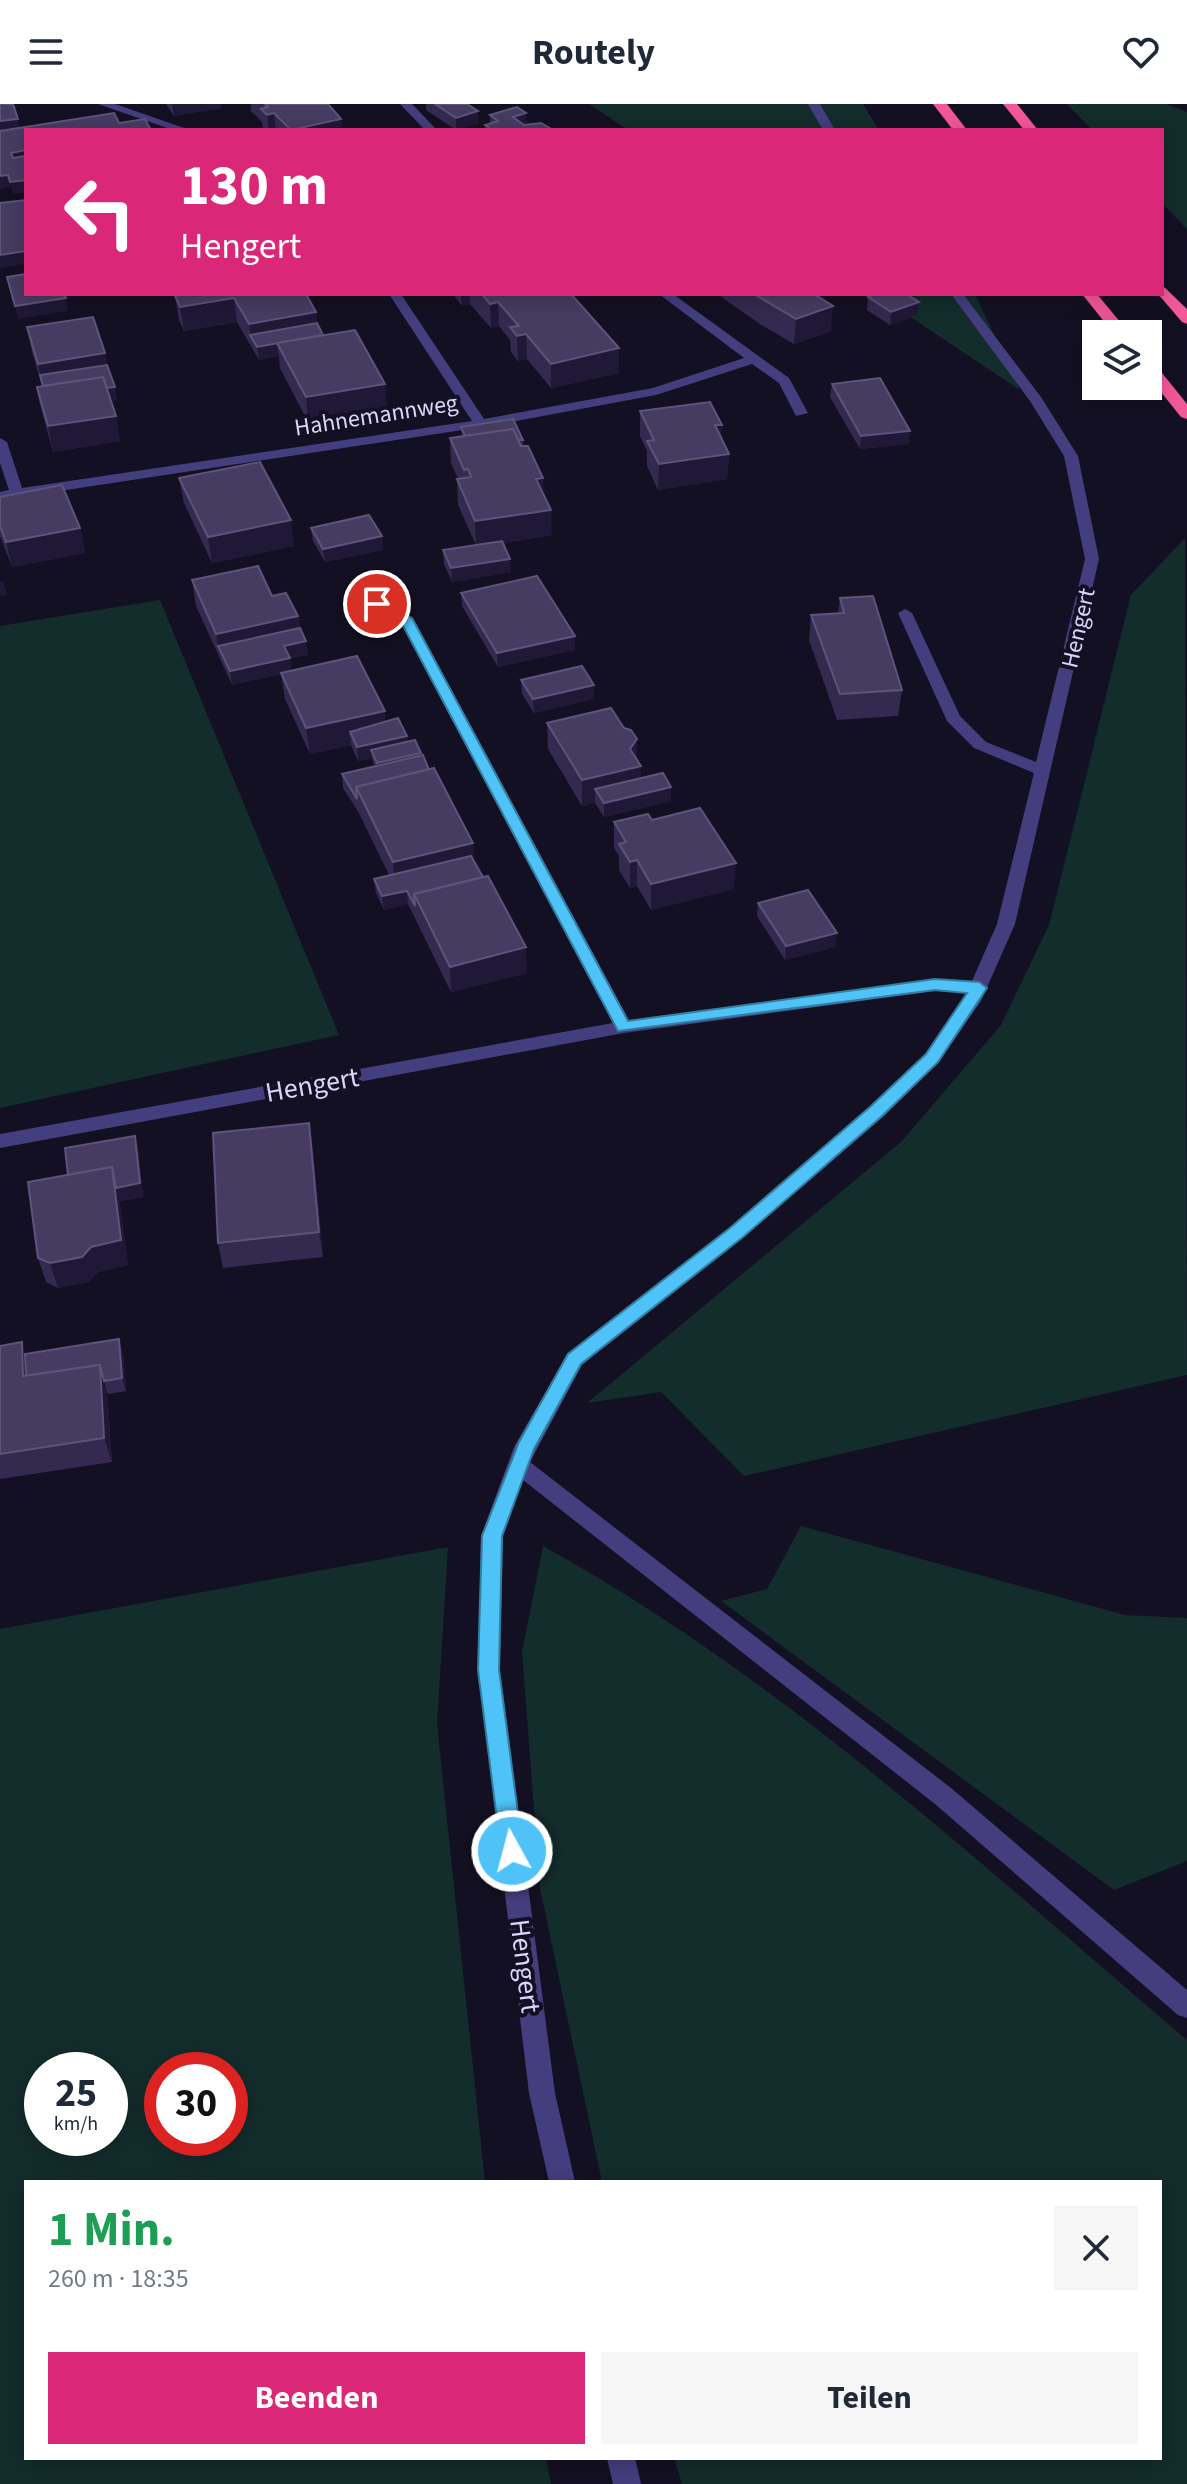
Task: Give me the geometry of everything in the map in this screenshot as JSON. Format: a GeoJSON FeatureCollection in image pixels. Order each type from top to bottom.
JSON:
{"type":"FeatureCollection","features":[{"type":"Feature","properties":{"kind":"highway"},"geometry":{"type":"LineString","coordinates":[[1011,105],[1029,128]]}},
{"type":"Feature","properties":{"kind":"highway"},"geometry":{"type":"LineString","coordinates":[[942,106],[958,128]]}},
{"type":"Feature","properties":{"kind":"highway"},"geometry":{"type":"LineString","coordinates":[[1164,291],[1187,319]]}},
{"type":"Feature","properties":{"kind":"highway"},"geometry":{"type":"LineString","coordinates":[[1091,296],[1110,320]]}},
{"type":"Feature","properties":{"kind":"highway"},"geometry":{"type":"LineString","coordinates":[[1162,383],[1187,414]]}},
{"type":"Feature","properties":{"kind":"street"},"geometry":{"type":"LineString","coordinates":[[104,104],[178,128]]}},
{"type":"Feature","properties":{"kind":"street"},"geometry":{"type":"LineString","coordinates":[[406,104],[429,128]]}},
{"type":"Feature","properties":{"kind":"street"},"geometry":{"type":"LineString","coordinates":[[814,104],[828,128]]}},
{"type":"Feature","properties":{"kind":"street"},"geometry":{"type":"LineString","coordinates":[[396,296],[440,362],[455,376],[480,423]]}},
{"type":"Feature","properties":{"kind":"street"},"geometry":{"type":"LineString","coordinates":[[668,296],[784,381],[801,413]]}},
{"type":"Feature","properties":{"kind":"street","name":"Hengert"},"geometry":{"type":"LineString","coordinates":[[562,2180],[542,2093],[489,1670],[492,1536],[519,1465],[575,1359],[737,1232],[876,1112],[932,1058],[979,988],[1006,924],[1092,559],[1071,456],[1036,400],[958,296]]}},
{"type":"Feature","properties":{"kind":"street","name":"Hahnemannweg"},"geometry":{"type":"LineString","coordinates":[[0,496],[480,423],[656,391],[754,359]]}},
{"type":"Feature","properties":{"kind":"street"},"geometry":{"type":"LineString","coordinates":[[0,442],[17,493]]}},
{"type":"Feature","properties":{"kind":"street"},"geometry":{"type":"LineString","coordinates":[[377,604],[406,618],[624,1027]]}},
{"type":"Feature","properties":{"kind":"street"},"geometry":{"type":"LineString","coordinates":[[905,613],[953,718],[980,745],[1044,771]]}},
{"type":"Feature","properties":{"kind":"street","name":"Hengert"},"geometry":{"type":"LineString","coordinates":[[0,1141],[624,1027],[935,985],[979,988]]}},
{"type":"Feature","properties":{"kind":"street"},"geometry":{"type":"LineString","coordinates":[[519,1465],[943,1796],[1187,2006]]}},
{"type":"Feature","properties":{"kind":"street"},"geometry":{"type":"LineString","coordinates":[[621,2460],[627,2484]]}},
{"type":"Feature","properties":{"kind":"green space"},"geometry":{"type":"Polygon","coordinates":[[[589,104],[863,104],[878,128],[625,128],[589,104]]]}},
{"type":"Feature","properties":{"kind":"green space"},"geometry":{"type":"Polygon","coordinates":[[[1067,104],[1166,104],[1187,112],[1187,229],[1164,205],[1164,128],[1090,128],[1067,104]]]}},
{"type":"Feature","properties":{"kind":"green space"},"geometry":{"type":"Polygon","coordinates":[[[879,296],[976,296],[1020,390],[879,296]]]}},
{"type":"Feature","properties":{"kind":"green space"},"geometry":{"type":"Polygon","coordinates":[[[1185,538],[1187,1375],[744,1476],[661,1392],[587,1403],[901,1142],[1001,1025],[1049,925],[1131,595],[1185,538]]]}},
{"type":"Feature","properties":{"kind":"green space"},"geometry":{"type":"Polygon","coordinates":[[[160,600],[339,1035],[0,1108],[0,626],[160,600]]]}},
{"type":"Feature","properties":{"kind":"green space"},"geometry":{"type":"Polygon","coordinates":[[[801,1526],[1125,1615],[1187,1618],[1187,1861],[1114,1890],[721,1601],[767,1589],[801,1526]]]}},
{"type":"Feature","properties":{"kind":"green space"},"geometry":{"type":"Polygon","coordinates":[[[543,1546],[631,1598],[797,1714],[955,1841],[1187,2040],[1187,2484],[682,2484],[675,2460],[1162,2460],[1162,2180],[602,2180],[540,1888],[522,1652],[543,1546]]]}},
{"type":"Feature","properties":{"kind":"green space"},"geometry":{"type":"Polygon","coordinates":[[[448,1547],[437,1724],[485,2180],[24,2180],[24,2460],[546,2460],[551,2484],[0,2484],[0,1629],[448,1547]]]}},
{"type":"Feature","properties":{"kind":"building"},"geometry":{"type":"Polygon","coordinates":[[[0,104],[13,104],[18,119],[0,121],[0,104]]]}},
{"type":"Feature","properties":{"kind":"building"},"geometry":{"type":"Polygon","coordinates":[[[265,104],[328,104],[341,119],[289,128],[274,113],[267,115],[261,109],[268,107],[265,104]]]}},
{"type":"Feature","properties":{"kind":"building"},"geometry":{"type":"Polygon","coordinates":[[[435,104],[467,104],[478,111],[456,118],[435,104]]]}},
{"type":"Feature","properties":{"kind":"building"},"geometry":{"type":"Polygon","coordinates":[[[517,107],[526,113],[513,117],[524,125],[541,123],[550,128],[489,128],[485,125],[498,121],[490,115],[517,107]]]}},
{"type":"Feature","properties":{"kind":"building"},"geometry":{"type":"Polygon","coordinates":[[[114,113],[119,123],[145,119],[150,128],[24,128],[24,150],[11,153],[13,158],[24,156],[24,180],[10,182],[8,175],[0,176],[0,131],[114,113]]]}},
{"type":"Feature","properties":{"kind":"building"},"geometry":{"type":"Polygon","coordinates":[[[24,200],[24,251],[0,255],[0,203],[24,200]]]}},
{"type":"Feature","properties":{"kind":"building"},"geometry":{"type":"Polygon","coordinates":[[[24,274],[24,296],[66,298],[15,306],[7,277],[24,274]]]}},
{"type":"Feature","properties":{"kind":"building"},"geometry":{"type":"Polygon","coordinates":[[[175,296],[307,296],[316,312],[249,324],[234,298],[180,307],[175,296]]]}},
{"type":"Feature","properties":{"kind":"building"},"geometry":{"type":"Polygon","coordinates":[[[484,296],[573,296],[619,348],[551,364],[526,334],[517,336],[510,327],[519,326],[498,302],[490,304],[484,296]]]}},
{"type":"Feature","properties":{"kind":"building"},"geometry":{"type":"Polygon","coordinates":[[[757,296],[817,296],[833,306],[796,319],[757,296]]]}},
{"type":"Feature","properties":{"kind":"building"},"geometry":{"type":"Polygon","coordinates":[[[909,296],[919,302],[891,312],[868,297],[909,296]]]}},
{"type":"Feature","properties":{"kind":"building"},"geometry":{"type":"Polygon","coordinates":[[[93,317],[105,353],[38,364],[27,327],[93,317]]]}},
{"type":"Feature","properties":{"kind":"building"},"geometry":{"type":"Polygon","coordinates":[[[317,323],[323,335],[257,347],[250,335],[317,323]]]}},
{"type":"Feature","properties":{"kind":"building"},"geometry":{"type":"Polygon","coordinates":[[[355,330],[385,384],[306,397],[277,343],[355,330]]]}},
{"type":"Feature","properties":{"kind":"building"},"geometry":{"type":"Polygon","coordinates":[[[107,365],[115,387],[107,388],[103,377],[43,386],[40,375],[107,365]]]}},
{"type":"Feature","properties":{"kind":"building"},"geometry":{"type":"Polygon","coordinates":[[[103,377],[116,416],[48,426],[37,387],[103,377]]]}},
{"type":"Feature","properties":{"kind":"building"},"geometry":{"type":"Polygon","coordinates":[[[880,378],[910,431],[861,436],[832,384],[880,378]]]}},
{"type":"Feature","properties":{"kind":"building"},"geometry":{"type":"Polygon","coordinates":[[[710,402],[722,425],[715,425],[729,454],[659,464],[647,441],[654,440],[640,411],[710,402]]]}},
{"type":"Feature","properties":{"kind":"building"},"geometry":{"type":"Polygon","coordinates":[[[513,419],[523,440],[518,440],[513,429],[465,436],[461,427],[513,419]]]}},
{"type":"Feature","properties":{"kind":"building"},"geometry":{"type":"Polygon","coordinates":[[[513,429],[521,446],[528,446],[543,478],[536,479],[551,510],[475,521],[457,479],[471,477],[468,469],[464,470],[450,438],[513,429]]]}},
{"type":"Feature","properties":{"kind":"building"},"geometry":{"type":"Polygon","coordinates":[[[260,462],[291,520],[208,537],[179,478],[260,462]]]}},
{"type":"Feature","properties":{"kind":"building"},"geometry":{"type":"Polygon","coordinates":[[[62,485],[80,528],[6,542],[0,526],[0,497],[62,485]]]}},
{"type":"Feature","properties":{"kind":"building"},"geometry":{"type":"Polygon","coordinates":[[[369,515],[382,536],[323,549],[311,528],[369,515]]]}},
{"type":"Feature","properties":{"kind":"building"},"geometry":{"type":"Polygon","coordinates":[[[502,541],[510,559],[451,568],[443,550],[502,541]]]}},
{"type":"Feature","properties":{"kind":"building"},"geometry":{"type":"Polygon","coordinates":[[[258,566],[272,596],[286,593],[298,616],[216,634],[192,580],[258,566]]]}},
{"type":"Feature","properties":{"kind":"building"},"geometry":{"type":"Polygon","coordinates":[[[537,576],[575,636],[497,653],[461,593],[537,576]]]}},
{"type":"Feature","properties":{"kind":"building"},"geometry":{"type":"Polygon","coordinates":[[[873,596],[902,690],[840,694],[811,615],[844,613],[840,598],[873,596]]]}},
{"type":"Feature","properties":{"kind":"building"},"geometry":{"type":"Polygon","coordinates":[[[300,628],[306,641],[284,646],[290,658],[230,671],[218,646],[300,628]]]}},
{"type":"Feature","properties":{"kind":"building"},"geometry":{"type":"Polygon","coordinates":[[[357,656],[385,711],[306,728],[281,673],[357,656]]]}},
{"type":"Feature","properties":{"kind":"building"},"geometry":{"type":"Polygon","coordinates":[[[582,666],[594,685],[533,699],[521,680],[582,666]]]}},
{"type":"Feature","properties":{"kind":"building"},"geometry":{"type":"Polygon","coordinates":[[[611,708],[624,728],[631,730],[637,739],[630,749],[641,766],[582,780],[547,723],[611,708]]]}},
{"type":"Feature","properties":{"kind":"building"},"geometry":{"type":"Polygon","coordinates":[[[398,718],[407,736],[357,747],[350,732],[398,718]]]}},
{"type":"Feature","properties":{"kind":"building"},"geometry":{"type":"Polygon","coordinates":[[[415,740],[421,753],[377,763],[371,750],[415,740]]]}},
{"type":"Feature","properties":{"kind":"building"},"geometry":{"type":"Polygon","coordinates":[[[423,755],[429,770],[356,787],[357,799],[342,774],[423,755]]]}},
{"type":"Feature","properties":{"kind":"building"},"geometry":{"type":"Polygon","coordinates":[[[434,768],[473,843],[393,862],[356,787],[434,768]]]}},
{"type":"Feature","properties":{"kind":"building"},"geometry":{"type":"Polygon","coordinates":[[[663,773],[671,787],[604,803],[595,789],[663,773]]]}},
{"type":"Feature","properties":{"kind":"building"},"geometry":{"type":"Polygon","coordinates":[[[700,808],[736,863],[651,884],[637,860],[630,862],[619,844],[626,842],[614,822],[648,814],[652,820],[700,808]]]}},
{"type":"Feature","properties":{"kind":"building"},"geometry":{"type":"Polygon","coordinates":[[[471,856],[483,877],[414,894],[415,906],[407,891],[382,896],[374,879],[471,856]]]}},
{"type":"Feature","properties":{"kind":"building"},"geometry":{"type":"Polygon","coordinates":[[[488,876],[526,947],[450,967],[414,894],[488,876]]]}},
{"type":"Feature","properties":{"kind":"building"},"geometry":{"type":"Polygon","coordinates":[[[808,890],[837,933],[786,946],[758,903],[808,890]]]}},
{"type":"Feature","properties":{"kind":"building"},"geometry":{"type":"Polygon","coordinates":[[[309,1123],[319,1232],[218,1243],[213,1133],[309,1123]]]}},
{"type":"Feature","properties":{"kind":"building"},"geometry":{"type":"Polygon","coordinates":[[[135,1136],[140,1183],[116,1188],[112,1167],[68,1175],[65,1148],[135,1136]]]}},
{"type":"Feature","properties":{"kind":"building"},"geometry":{"type":"Polygon","coordinates":[[[112,1167],[121,1240],[91,1247],[82,1257],[50,1263],[38,1258],[28,1182],[112,1167]]]}},
{"type":"Feature","properties":{"kind":"building"},"geometry":{"type":"Polygon","coordinates":[[[119,1339],[122,1378],[104,1381],[100,1365],[26,1376],[25,1354],[119,1339]]]}},
{"type":"Feature","properties":{"kind":"building"},"geometry":{"type":"Polygon","coordinates":[[[22,1342],[23,1376],[100,1365],[104,1438],[0,1454],[0,1346],[22,1342]]]}},
{"type":"Feature","properties":{"kind":"route"},"geometry":{"type":"LineString","coordinates":[[377,604],[406,618],[624,1027],[935,985],[979,988],[932,1058],[876,1112],[737,1232],[575,1359],[525,1447],[492,1536],[489,1670],[512,1851]]}}]}
